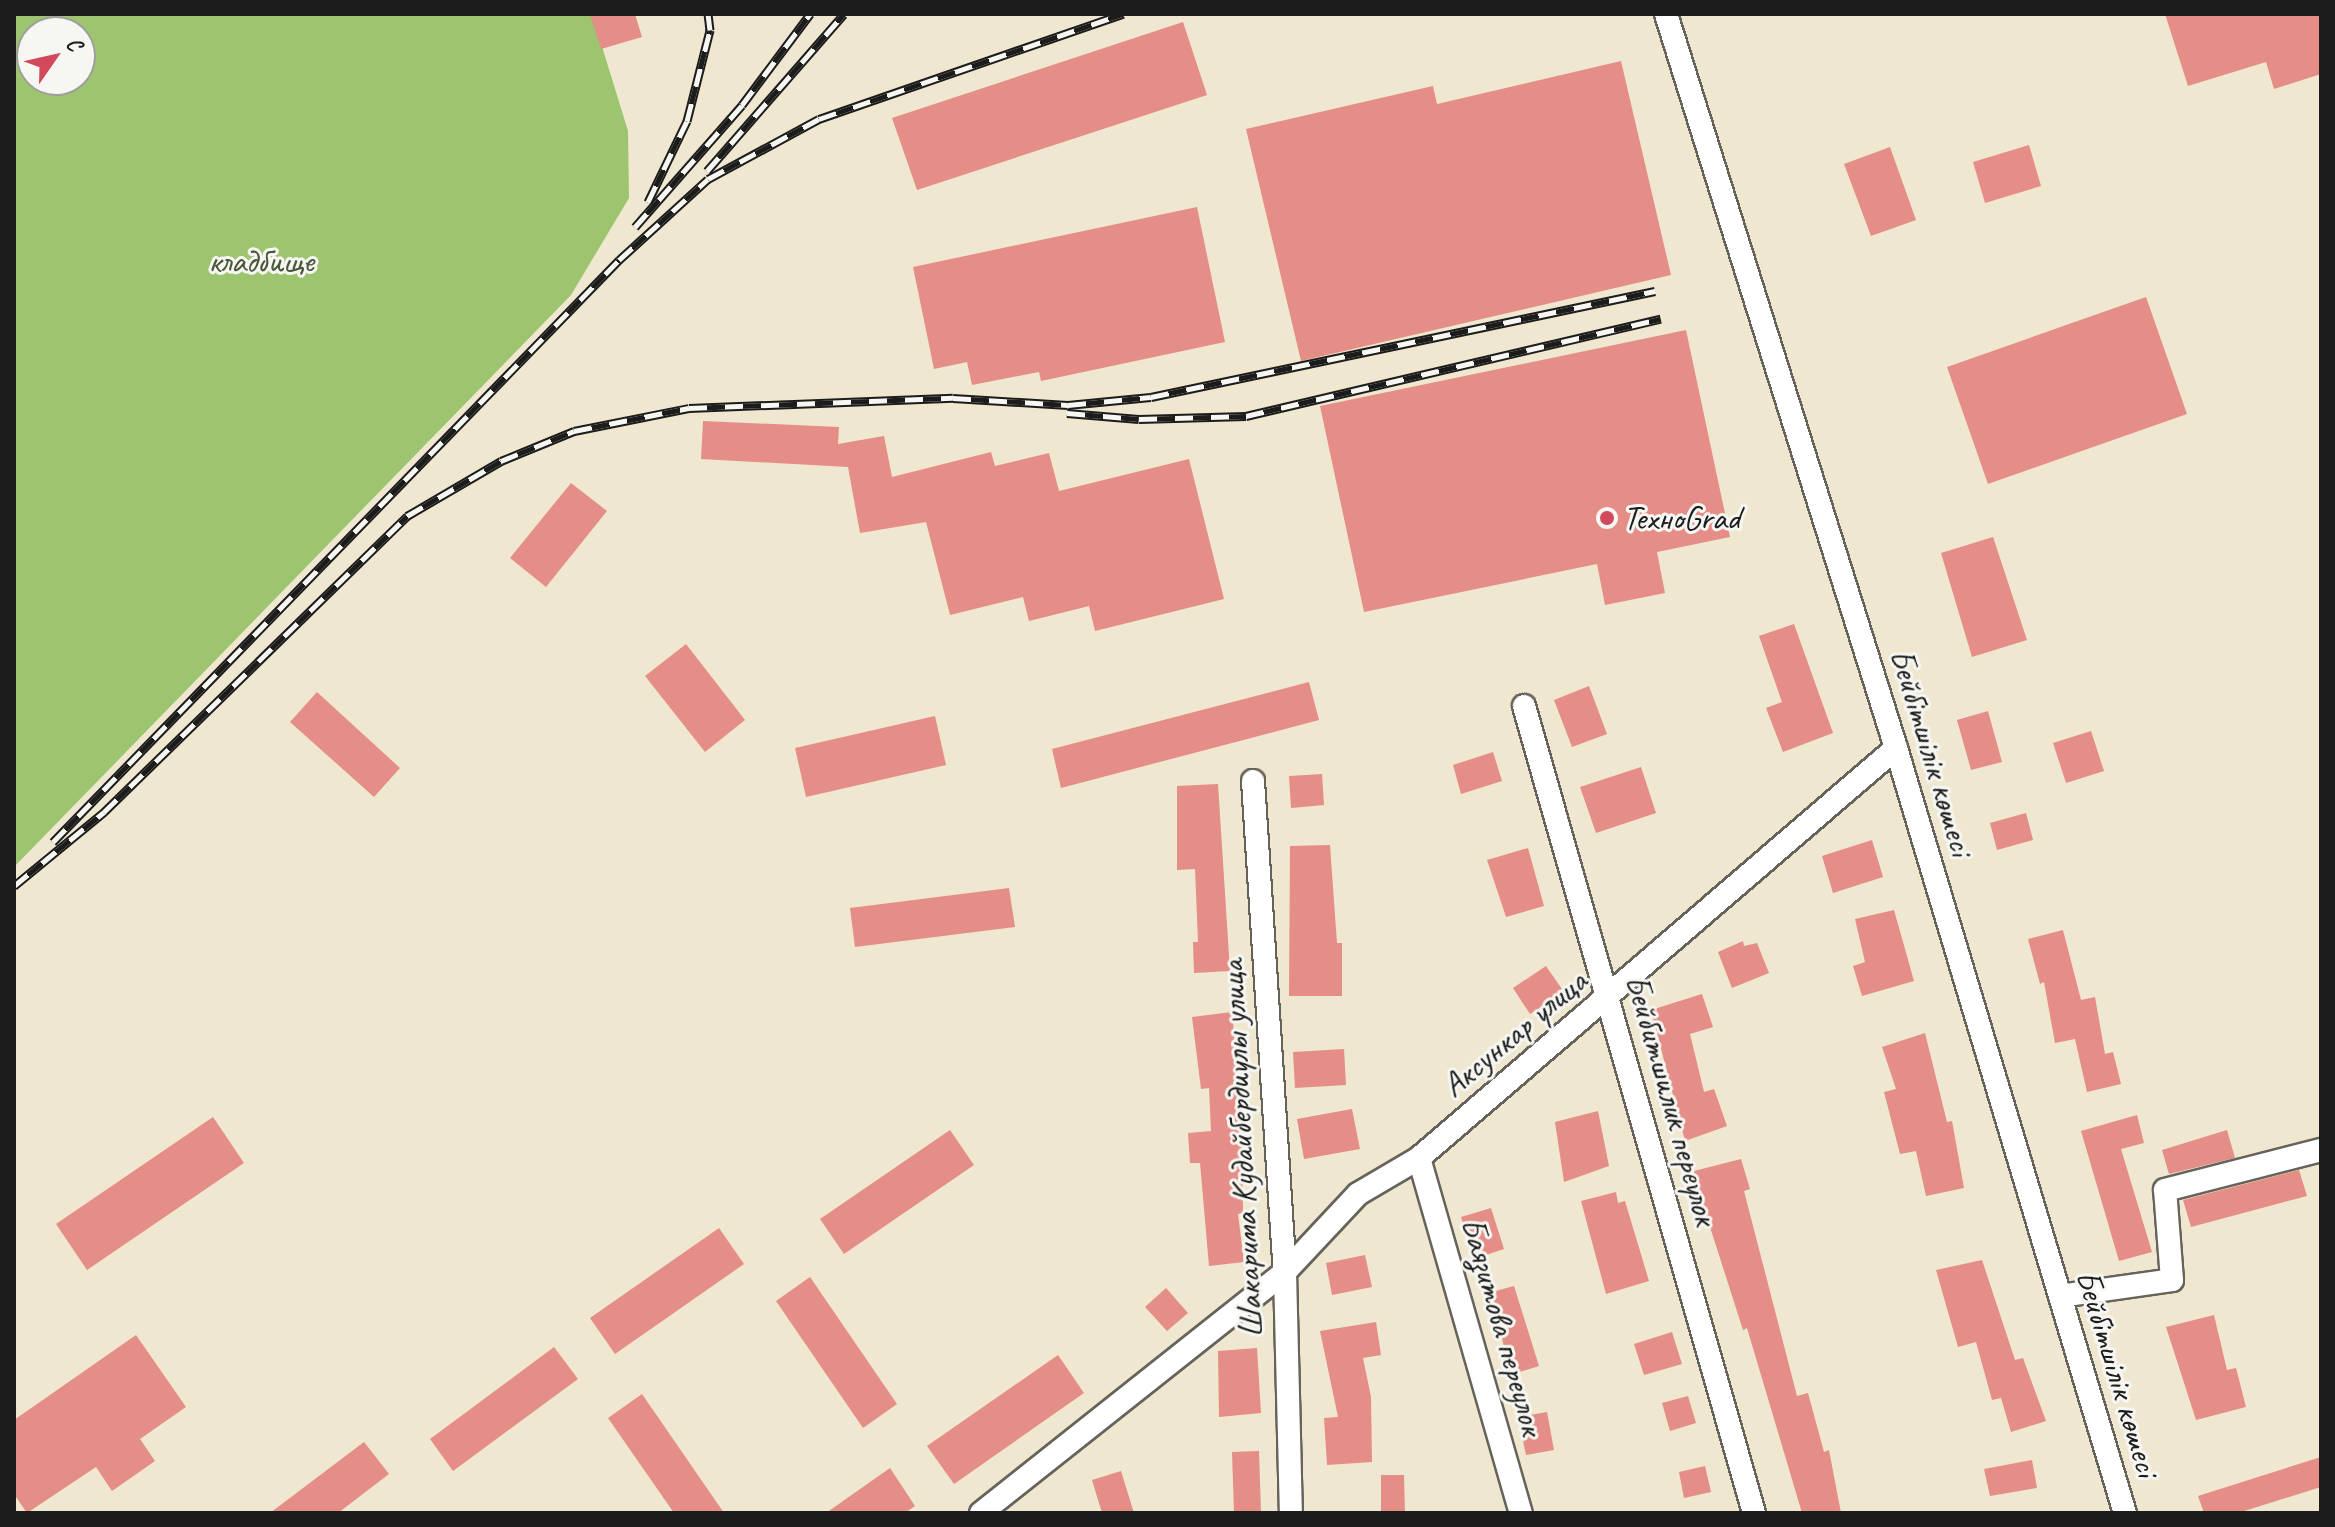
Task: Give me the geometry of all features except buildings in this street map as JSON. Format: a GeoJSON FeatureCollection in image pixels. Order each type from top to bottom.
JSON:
{"type":"FeatureCollection","features":[{"type":"Feature","properties":{"kind":"street","name":"Бейбітшілік көшесі"},"geometry":{"type":"LineString","coordinates":[[1666,14],[1896,748],[2125,1513]]}},
{"type":"Feature","properties":{"kind":"street","name":"Бейбитшилик переулок"},"geometry":{"type":"LineString","coordinates":[[1524,706],[1754,1513]]}},
{"type":"Feature","properties":{"kind":"street","name":"Аксункар улица"},"geometry":{"type":"LineString","coordinates":[[981,1513],[1285,1272],[1358,1194],[1419,1158],[1896,748]]}},
{"type":"Feature","properties":{"kind":"street","name":"Шакарима Кудайбердиулы улица"},"geometry":{"type":"LineString","coordinates":[[1253,781],[1285,1272],[1291,1513]]}},
{"type":"Feature","properties":{"kind":"street"},"geometry":{"type":"LineString","coordinates":[[2060,1296],[2172,1280],[2165,1190],[2321,1150]]}},
{"type":"Feature","properties":{"kind":"street","name":"Баязитова переулок"},"geometry":{"type":"LineString","coordinates":[[1419,1158],[1521,1513]]}},
{"type":"Feature","properties":{"kind":"green space","name":"кладбище"},"geometry":{"type":"Polygon","coordinates":[[[14,14],[592,14],[628,131],[629,198],[571,295],[14,867],[14,14]]]}},
{"type":"Feature","properties":{"kind":"railway"},"geometry":{"type":"LineString","coordinates":[[648,202],[687,121],[710,30],[708,14]]}},
{"type":"Feature","properties":{"kind":"railway"},"geometry":{"type":"LineString","coordinates":[[635,227],[742,105],[810,14]]}},
{"type":"Feature","properties":{"kind":"railway"},"geometry":{"type":"LineString","coordinates":[[707,171],[844,14]]}},
{"type":"Feature","properties":{"kind":"railway"},"geometry":{"type":"LineString","coordinates":[[53,842],[619,260],[708,179],[819,119],[1123,14]]}},
{"type":"Feature","properties":{"kind":"railway"},"geometry":{"type":"LineString","coordinates":[[14,886],[104,812],[407,516],[501,461],[574,431],[689,408],[953,398],[1068,405],[1151,397],[1655,291]]}},
{"type":"Feature","properties":{"kind":"railway"},"geometry":{"type":"LineString","coordinates":[[1067,413],[1139,419],[1246,416],[1661,319]]}},
{"type":"Feature","properties":{"kind":"place","name":"ТехноGrad"},"geometry":{"type":"Point","coordinates":[1607,518]}}]}
